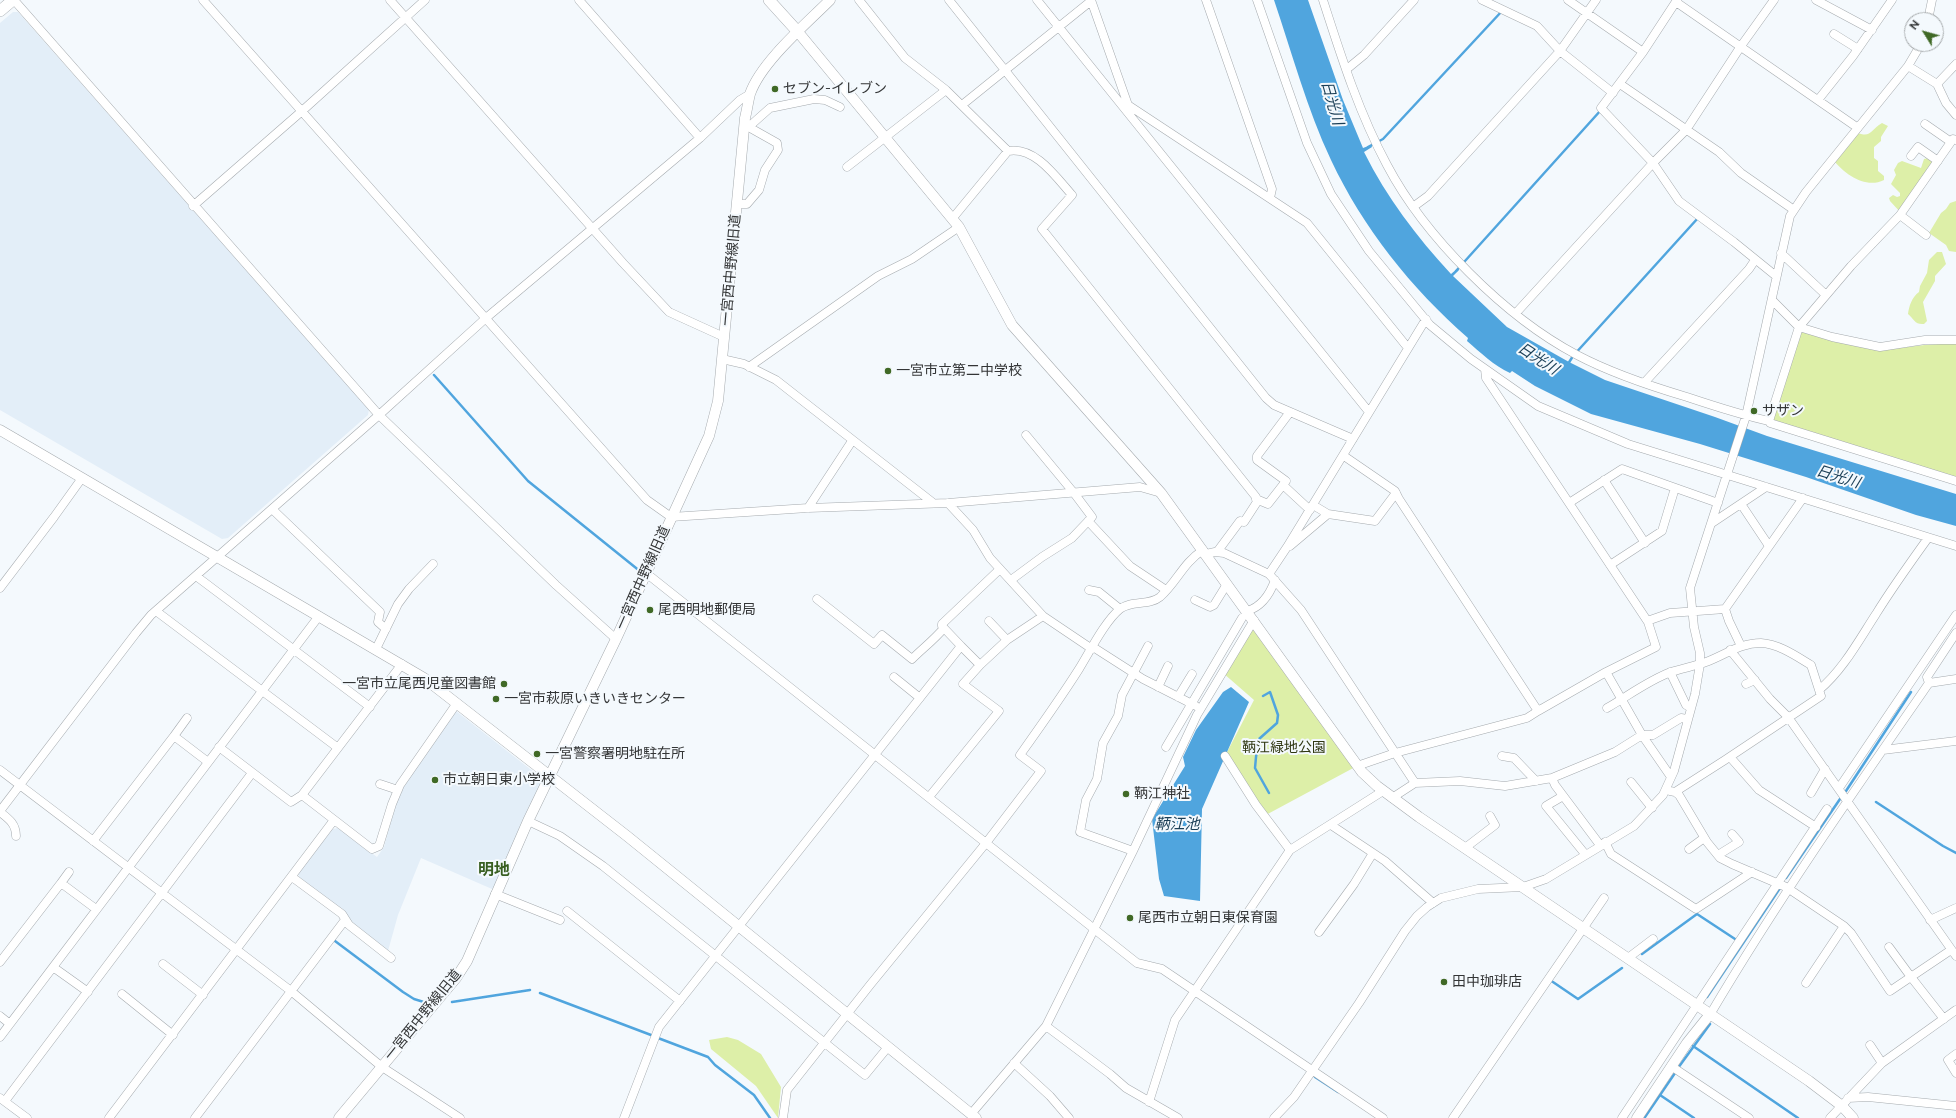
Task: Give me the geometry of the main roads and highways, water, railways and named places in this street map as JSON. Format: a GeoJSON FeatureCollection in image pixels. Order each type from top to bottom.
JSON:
{"type":"FeatureCollection","features":[{"type":"Feature","properties":{"kind":"main road"},"geometry":{"type":"LineString","coordinates":[[0,11],[13,0]]}},
{"type":"Feature","properties":{"kind":"main road"},"geometry":{"type":"LineString","coordinates":[[769,0],[798,32]]}},
{"type":"Feature","properties":{"kind":"water","name":"日光川"},"geometry":{"type":"Polygon","coordinates":[[[1274,0],[1308,0],[1343,100],[1363,148],[1371,145],[1372,147],[1364,152],[1382,185],[1414,231],[1438,260],[1451,274],[1458,268],[1459,270],[1453,276],[1507,327],[1569,362],[1605,380],[1767,436],[1956,494],[1956,526],[1916,515],[1806,477],[1700,444],[1591,414],[1535,386],[1512,371],[1510,373],[1493,363],[1467,341],[1468,338],[1427,299],[1408,278],[1373,233],[1358,209],[1322,141],[1300,81],[1274,0]]]}},
{"type":"Feature","properties":{"kind":"water","name":"鞆江池"},"geometry":{"type":"Polygon","coordinates":[[[1231,687],[1249,702],[1202,809],[1200,901],[1164,896],[1159,879],[1152,819],[1185,766],[1183,757],[1196,730],[1223,692],[1231,687]]]}},
{"type":"Feature","properties":{"kind":"waterway"},"geometry":{"type":"LineString","coordinates":[[1368,147],[1383,139],[1502,11]]}},
{"type":"Feature","properties":{"kind":"waterway"},"geometry":{"type":"LineString","coordinates":[[1456,271],[1601,110]]}},
{"type":"Feature","properties":{"kind":"waterway","name":"日光川"},"geometry":{"type":"LineString","coordinates":[[1568,364],[1573,356],[1698,218]]}},
{"type":"Feature","properties":{"kind":"waterway"},"geometry":{"type":"LineString","coordinates":[[434,375],[528,481],[641,572]]}},
{"type":"Feature","properties":{"kind":"waterway"},"geometry":{"type":"LineString","coordinates":[[1263,696],[1270,692],[1278,715],[1277,723],[1259,739],[1256,757],[1255,768],[1269,793]]}},
{"type":"Feature","properties":{"kind":"waterway"},"geometry":{"type":"LineString","coordinates":[[1846,791],[1911,692]]}},
{"type":"Feature","properties":{"kind":"waterway"},"geometry":{"type":"LineString","coordinates":[[1786,878],[1840,799]]}},
{"type":"Feature","properties":{"kind":"waterway"},"geometry":{"type":"LineString","coordinates":[[1876,802],[1956,853]]}},
{"type":"Feature","properties":{"kind":"waterway"},"geometry":{"type":"LineString","coordinates":[[1707,997],[1780,888]]}},
{"type":"Feature","properties":{"kind":"waterway"},"geometry":{"type":"LineString","coordinates":[[1642,954],[1697,914],[1735,939]]}},
{"type":"Feature","properties":{"kind":"waterway"},"geometry":{"type":"LineString","coordinates":[[335,941],[403,992],[414,999],[427,1003]]}},
{"type":"Feature","properties":{"kind":"waterway"},"geometry":{"type":"LineString","coordinates":[[1550,980],[1578,999],[1622,968]]}},
{"type":"Feature","properties":{"kind":"waterway"},"geometry":{"type":"LineString","coordinates":[[452,1002],[530,990]]}},
{"type":"Feature","properties":{"kind":"waterway"},"geometry":{"type":"LineString","coordinates":[[540,993],[651,1035]]}},
{"type":"Feature","properties":{"kind":"waterway"},"geometry":{"type":"LineString","coordinates":[[1678,1068],[1710,1024]]}},
{"type":"Feature","properties":{"kind":"waterway"},"geometry":{"type":"LineString","coordinates":[[658,1038],[708,1057],[715,1065],[754,1095],[770,1118]]}},
{"type":"Feature","properties":{"kind":"waterway"},"geometry":{"type":"LineString","coordinates":[[1693,1046],[1798,1118]]}},
{"type":"Feature","properties":{"kind":"waterway"},"geometry":{"type":"LineString","coordinates":[[1645,1117],[1675,1073]]}},
{"type":"Feature","properties":{"kind":"waterway"},"geometry":{"type":"LineString","coordinates":[[1315,1077],[1338,1092]]}},
{"type":"Feature","properties":{"kind":"waterway"},"geometry":{"type":"LineString","coordinates":[[1660,1095],[1694,1118]]}},
{"type":"Feature","properties":{"kind":"place","name":"セブン-イレブン"},"geometry":{"type":"Point","coordinates":[775,89]}},
{"type":"Feature","properties":{"kind":"place","name":"一宮市立第二中学校"},"geometry":{"type":"Point","coordinates":[888,371]}},
{"type":"Feature","properties":{"kind":"place","name":"サザン"},"geometry":{"type":"Point","coordinates":[1754,411]}},
{"type":"Feature","properties":{"kind":"place","name":"尾西明地郵便局"},"geometry":{"type":"Point","coordinates":[650,610]}},
{"type":"Feature","properties":{"kind":"place","name":"一宮市立尾西児童図書館"},"geometry":{"type":"Point","coordinates":[504,684]}},
{"type":"Feature","properties":{"kind":"place","name":"一宮市萩原いきいきセンター"},"geometry":{"type":"Point","coordinates":[496,699]}},
{"type":"Feature","properties":{"kind":"place","name":"一宮警察署明地駐在所"},"geometry":{"type":"Point","coordinates":[537,754]}},
{"type":"Feature","properties":{"kind":"place","name":"市立朝日東小学校"},"geometry":{"type":"Point","coordinates":[435,780]}},
{"type":"Feature","properties":{"kind":"place","name":"鞆江神社"},"geometry":{"type":"Point","coordinates":[1126,794]}},
{"type":"Feature","properties":{"kind":"place","name":"尾西市立朝日東保育園"},"geometry":{"type":"Point","coordinates":[1130,918]}},
{"type":"Feature","properties":{"kind":"place","name":"田中珈琲店"},"geometry":{"type":"Point","coordinates":[1444,982]}},
{"type":"Feature","properties":{"kind":"district","name":"明地"},"geometry":{"type":"Point","coordinates":[494,870]}},
{"type":"Feature","properties":{"kind":"park label","name":"鞆江緑地公園"},"geometry":{"type":"Point","coordinates":[1284,748]}}]}
